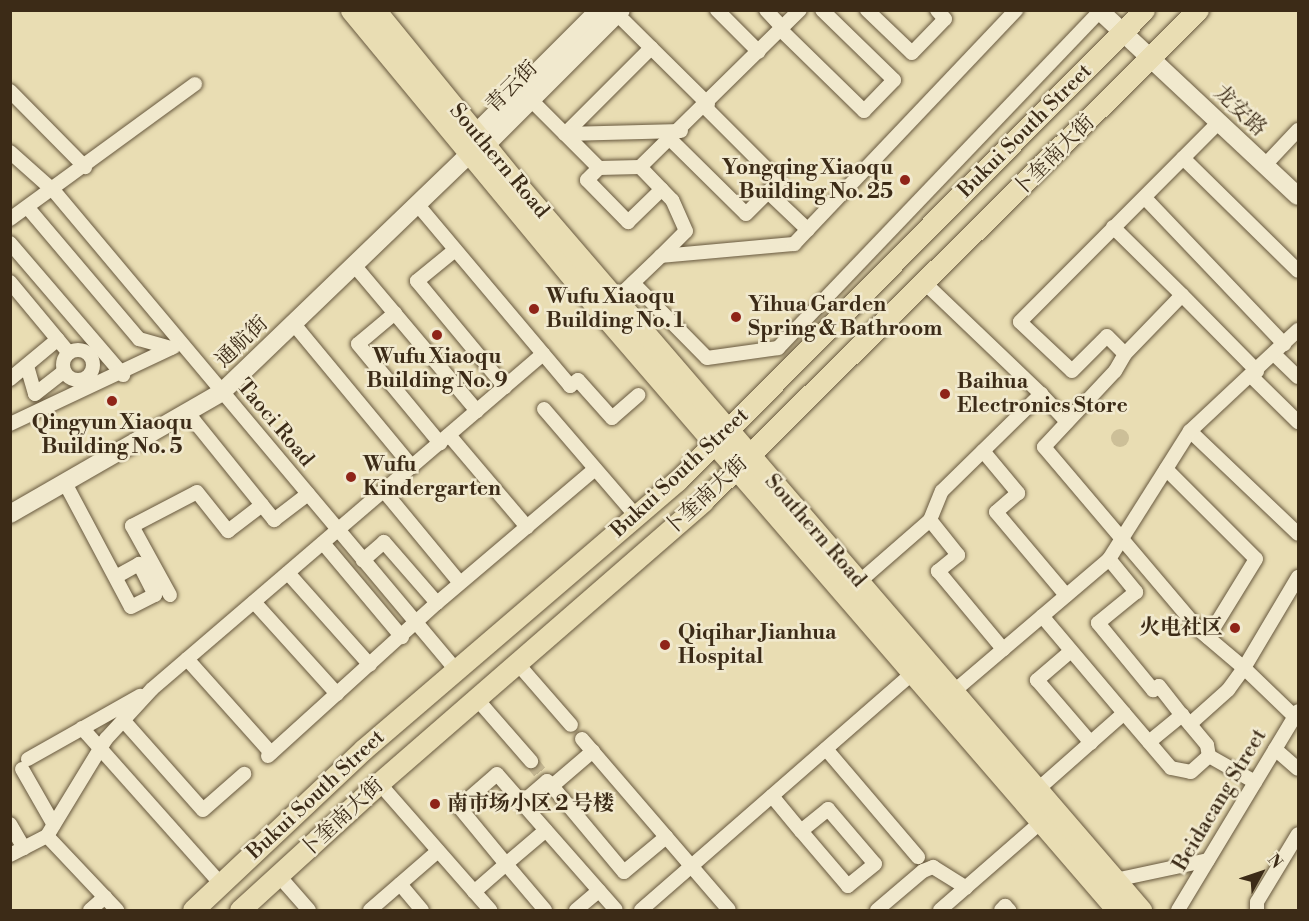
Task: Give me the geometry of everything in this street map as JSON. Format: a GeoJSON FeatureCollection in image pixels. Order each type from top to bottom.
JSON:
{"type":"FeatureCollection","features":[{"type":"Feature","properties":{"kind":"main road","name":"Southern Road"},"geometry":{"type":"LineString","coordinates":[[351,10],[616,299],[721,437]]}},
{"type":"Feature","properties":{"kind":"main road","name":"青云街"},"geometry":{"type":"LineString","coordinates":[[476,144],[599,10]]}},
{"type":"Feature","properties":{"kind":"main road","name":"Bukui South Street"},"geometry":{"type":"LineString","coordinates":[[193,910],[364,749],[636,516],[721,437],[1144,10]]}},
{"type":"Feature","properties":{"kind":"main road"},"geometry":{"type":"LineString","coordinates":[[1152,60],[1198,10]]}},
{"type":"Feature","properties":{"kind":"main road","name":"Southern Road"},"geometry":{"type":"LineString","coordinates":[[376,11],[476,144],[743,462],[913,673],[1117,910]]}},
{"type":"Feature","properties":{"kind":"main road","name":"龙安路"},"geometry":{"type":"LineString","coordinates":[[1100,11],[1299,196]]}},
{"type":"Feature","properties":{"kind":"main road","name":"青云街"},"geometry":{"type":"LineString","coordinates":[[476,144],[531,100],[619,12]]}},
{"type":"Feature","properties":{"kind":"main road","name":"卜奎南大街"},"geometry":{"type":"LineString","coordinates":[[240,910],[379,783],[518,663],[743,462],[1152,60]]}},
{"type":"Feature","properties":{"kind":"main road","name":"通航街"},"geometry":{"type":"LineString","coordinates":[[10,514],[222,392],[476,144]]}},
{"type":"Feature","properties":{"kind":"main road","name":"Southern Road"},"geometry":{"type":"LineString","coordinates":[[743,462],[859,582],[1141,910]]}},
{"type":"Feature","properties":{"kind":"street"},"geometry":{"type":"LineString","coordinates":[[717,10],[759,52]]}},
{"type":"Feature","properties":{"kind":"street"},"geometry":{"type":"LineString","coordinates":[[766,10],[864,111],[894,80],[822,10]]}},
{"type":"Feature","properties":{"kind":"street"},"geometry":{"type":"LineString","coordinates":[[662,189],[628,222],[586,180],[599,168],[640,167],[707,106],[800,10]]}},
{"type":"Feature","properties":{"kind":"street"},"geometry":{"type":"LineString","coordinates":[[867,10],[912,53],[945,19],[937,10]]}},
{"type":"Feature","properties":{"kind":"street"},"geometry":{"type":"LineString","coordinates":[[661,256],[794,244],[1016,10]]}},
{"type":"Feature","properties":{"kind":"street"},"geometry":{"type":"LineString","coordinates":[[633,283],[707,358],[778,348],[1100,11]]}},
{"type":"Feature","properties":{"kind":"street"},"geometry":{"type":"LineString","coordinates":[[565,134],[676,135],[746,214],[779,181],[619,12]]}},
{"type":"Feature","properties":{"kind":"street"},"geometry":{"type":"LineString","coordinates":[[565,134],[651,48]]}},
{"type":"Feature","properties":{"kind":"street"},"geometry":{"type":"LineString","coordinates":[[10,219],[54,191],[195,84]]}},
{"type":"Feature","properties":{"kind":"street"},"geometry":{"type":"LineString","coordinates":[[10,91],[85,167]]}},
{"type":"Feature","properties":{"kind":"street"},"geometry":{"type":"LineString","coordinates":[[531,100],[599,168]]}},
{"type":"Feature","properties":{"kind":"street"},"geometry":{"type":"LineString","coordinates":[[1125,354],[1107,336],[1072,371],[1020,322],[1219,122]]}},
{"type":"Feature","properties":{"kind":"street"},"geometry":{"type":"LineString","coordinates":[[1265,165],[1299,130]]}},
{"type":"Feature","properties":{"kind":"street","name":"Taoci Road"},"geometry":{"type":"LineString","coordinates":[[10,152],[54,191],[176,346],[222,392],[456,670]]}},
{"type":"Feature","properties":{"kind":"street"},"geometry":{"type":"LineString","coordinates":[[1183,158],[1299,271]]}},
{"type":"Feature","properties":{"kind":"street"},"geometry":{"type":"LineString","coordinates":[[616,299],[686,231],[672,200],[640,167]]}},
{"type":"Feature","properties":{"kind":"street"},"geometry":{"type":"LineString","coordinates":[[768,192],[808,230]]}},
{"type":"Feature","properties":{"kind":"street"},"geometry":{"type":"LineString","coordinates":[[1145,198],[1218,270],[1214,274],[1279,349],[1299,377]]}},
{"type":"Feature","properties":{"kind":"street"},"geometry":{"type":"LineString","coordinates":[[417,204],[570,386],[578,380],[612,418],[638,396]]}},
{"type":"Feature","properties":{"kind":"street"},"geometry":{"type":"LineString","coordinates":[[28,208],[139,339],[176,346]]}},
{"type":"Feature","properties":{"kind":"street"},"geometry":{"type":"LineString","coordinates":[[1113,228],[1182,295],[1299,422]]}},
{"type":"Feature","properties":{"kind":"street"},"geometry":{"type":"LineString","coordinates":[[10,243],[119,370]]}},
{"type":"Feature","properties":{"kind":"street"},"geometry":{"type":"LineString","coordinates":[[455,250],[417,281],[505,387]]}},
{"type":"Feature","properties":{"kind":"street"},"geometry":{"type":"LineString","coordinates":[[354,265],[477,411]]}},
{"type":"Feature","properties":{"kind":"street"},"geometry":{"type":"LineString","coordinates":[[10,282],[69,353]]}},
{"type":"Feature","properties":{"kind":"street"},"geometry":{"type":"LineString","coordinates":[[925,283],[1041,394],[1067,422]]}},
{"type":"Feature","properties":{"kind":"street"},"geometry":{"type":"LineString","coordinates":[[1182,295],[1125,354],[1115,371],[1044,447],[1208,637],[1297,714]]}},
{"type":"Feature","properties":{"kind":"street"},"geometry":{"type":"LineString","coordinates":[[395,314],[358,344],[526,527]]}},
{"type":"Feature","properties":{"kind":"street"},"geometry":{"type":"LineString","coordinates":[[293,323],[412,467]]}},
{"type":"Feature","properties":{"kind":"street"},"geometry":{"type":"LineString","coordinates":[[953,692],[1109,559],[1191,431],[1299,330]]}},
{"type":"Feature","properties":{"kind":"street"},"geometry":{"type":"LineString","coordinates":[[10,379],[58,339]]}},
{"type":"Feature","properties":{"kind":"street"},"geometry":{"type":"LineString","coordinates":[[10,424],[119,370],[176,346]]}},
{"type":"Feature","properties":{"kind":"street"},"geometry":{"type":"LineString","coordinates":[[69,353],[78,350],[91,356],[94,366],[90,376]]}},
{"type":"Feature","properties":{"kind":"street"},"geometry":{"type":"LineString","coordinates":[[27,366],[35,394],[64,371],[69,353]]}},
{"type":"Feature","properties":{"kind":"street"},"geometry":{"type":"LineString","coordinates":[[10,855],[51,830],[99,751],[123,720],[152,689],[543,354]]}},
{"type":"Feature","properties":{"kind":"street"},"geometry":{"type":"LineString","coordinates":[[64,371],[75,380],[119,370]]}},
{"type":"Feature","properties":{"kind":"street"},"geometry":{"type":"LineString","coordinates":[[859,582],[930,520],[942,490],[1041,394]]}},
{"type":"Feature","properties":{"kind":"street"},"geometry":{"type":"LineString","coordinates":[[544,409],[636,516]]}},
{"type":"Feature","properties":{"kind":"street"},"geometry":{"type":"LineString","coordinates":[[188,412],[274,520],[308,494]]}},
{"type":"Feature","properties":{"kind":"street"},"geometry":{"type":"LineString","coordinates":[[1191,431],[1299,534]]}},
{"type":"Feature","properties":{"kind":"street"},"geometry":{"type":"LineString","coordinates":[[983,451],[1018,493],[996,512],[1066,595]]}},
{"type":"Feature","properties":{"kind":"street"},"geometry":{"type":"LineString","coordinates":[[187,659],[270,754],[402,637],[415,621],[595,469]]}},
{"type":"Feature","properties":{"kind":"street"},"geometry":{"type":"LineString","coordinates":[[1166,469],[1256,559],[1208,637]]}},
{"type":"Feature","properties":{"kind":"street"},"geometry":{"type":"LineString","coordinates":[[65,483],[116,577]]}},
{"type":"Feature","properties":{"kind":"street"},"geometry":{"type":"LineString","coordinates":[[384,491],[460,583]]}},
{"type":"Feature","properties":{"kind":"street"},"geometry":{"type":"LineString","coordinates":[[170,595],[132,526],[197,492],[228,531],[262,505]]}},
{"type":"Feature","properties":{"kind":"street"},"geometry":{"type":"LineString","coordinates":[[930,520],[958,555],[938,571],[1003,649]]}},
{"type":"Feature","properties":{"kind":"street"},"geometry":{"type":"LineString","coordinates":[[363,560],[384,542],[436,603]]}},
{"type":"Feature","properties":{"kind":"street"},"geometry":{"type":"LineString","coordinates":[[323,543],[402,637]]}},
{"type":"Feature","properties":{"kind":"street"},"geometry":{"type":"LineString","coordinates":[[1109,559],[1136,592],[1098,622],[1153,690],[1159,686],[1207,745],[1209,756]]}},
{"type":"Feature","properties":{"kind":"street"},"geometry":{"type":"LineString","coordinates":[[288,573],[370,665]]}},
{"type":"Feature","properties":{"kind":"street"},"geometry":{"type":"LineString","coordinates":[[1149,742],[1228,690],[1244,668],[1299,577]]}},
{"type":"Feature","properties":{"kind":"street"},"geometry":{"type":"LineString","coordinates":[[254,602],[337,694]]}},
{"type":"Feature","properties":{"kind":"street"},"geometry":{"type":"LineString","coordinates":[[1042,616],[1171,768],[1191,772],[1209,756]]}},
{"type":"Feature","properties":{"kind":"street"},"geometry":{"type":"LineString","coordinates":[[1071,651],[1037,680],[1090,743]]}},
{"type":"Feature","properties":{"kind":"street"},"geometry":{"type":"LineString","coordinates":[[518,663],[571,725]]}},
{"type":"Feature","properties":{"kind":"street"},"geometry":{"type":"LineString","coordinates":[[640,910],[913,673]]}},
{"type":"Feature","properties":{"kind":"street"},"geometry":{"type":"LineString","coordinates":[[117,910],[51,830],[25,764],[82,728],[152,689]]}},
{"type":"Feature","properties":{"kind":"street"},"geometry":{"type":"LineString","coordinates":[[476,698],[531,761]]}},
{"type":"Feature","properties":{"kind":"street"},"geometry":{"type":"LineString","coordinates":[[1037,789],[1124,713]]}},
{"type":"Feature","properties":{"kind":"street","name":"Beidacang Street"},"geometry":{"type":"LineString","coordinates":[[1178,910],[1297,714]]}},
{"type":"Feature","properties":{"kind":"street"},"geometry":{"type":"LineString","coordinates":[[123,720],[204,810],[244,774]]}},
{"type":"Feature","properties":{"kind":"street"},"geometry":{"type":"LineString","coordinates":[[82,728],[99,751],[221,884]]}},
{"type":"Feature","properties":{"kind":"street"},"geometry":{"type":"LineString","coordinates":[[582,739],[729,910]]}},
{"type":"Feature","properties":{"kind":"street"},"geometry":{"type":"LineString","coordinates":[[826,749],[918,857]]}},
{"type":"Feature","properties":{"kind":"street"},"geometry":{"type":"LineString","coordinates":[[1275,749],[1299,769]]}},
{"type":"Feature","properties":{"kind":"street"},"geometry":{"type":"LineString","coordinates":[[522,802],[547,781],[593,751]]}},
{"type":"Feature","properties":{"kind":"street"},"geometry":{"type":"LineString","coordinates":[[1209,756],[1255,782]]}},
{"type":"Feature","properties":{"kind":"street"},"geometry":{"type":"LineString","coordinates":[[545,910],[459,807],[497,774],[616,910]]}},
{"type":"Feature","properties":{"kind":"street"},"geometry":{"type":"LineString","coordinates":[[547,781],[624,872],[666,837]]}},
{"type":"Feature","properties":{"kind":"street"},"geometry":{"type":"LineString","coordinates":[[379,783],[490,910]]}},
{"type":"Feature","properties":{"kind":"street"},"geometry":{"type":"LineString","coordinates":[[772,796],[801,831],[848,886],[875,864],[828,808],[801,831]]}},
{"type":"Feature","properties":{"kind":"street"},"geometry":{"type":"LineString","coordinates":[[942,910],[1041,822]]}},
{"type":"Feature","properties":{"kind":"street"},"geometry":{"type":"LineString","coordinates":[[10,824],[24,848]]}},
{"type":"Feature","properties":{"kind":"street"},"geometry":{"type":"LineString","coordinates":[[474,892],[546,830]]}},
{"type":"Feature","properties":{"kind":"street"},"geometry":{"type":"LineString","coordinates":[[1257,910],[1257,902],[1299,834]]}},
{"type":"Feature","properties":{"kind":"street"},"geometry":{"type":"LineString","coordinates":[[371,910],[438,851]]}},
{"type":"Feature","properties":{"kind":"street"},"geometry":{"type":"LineString","coordinates":[[1115,880],[1208,860]]}},
{"type":"Feature","properties":{"kind":"street"},"geometry":{"type":"LineString","coordinates":[[877,910],[923,871],[933,867],[966,888]]}},
{"type":"Feature","properties":{"kind":"street"},"geometry":{"type":"LineString","coordinates":[[279,876],[309,910]]}},
{"type":"Feature","properties":{"kind":"street"},"geometry":{"type":"LineString","coordinates":[[400,884],[422,910]]}},
{"type":"Feature","properties":{"kind":"street"},"geometry":{"type":"LineString","coordinates":[[576,910],[599,891]]}},
{"type":"Feature","properties":{"kind":"street"},"geometry":{"type":"LineString","coordinates":[[90,910],[105,897]]}},
{"type":"Feature","properties":{"kind":"street"},"geometry":{"type":"LineString","coordinates":[[1000,910],[1005,906],[1009,910]]}},
{"type":"Feature","properties":{"kind":"shaded area"},"geometry":{"type":"Polygon","coordinates":[[[1120,429],[1126,432],[1129,438],[1126,444],[1120,447],[1114,444],[1111,438],[1114,432],[1120,429]]]}},
{"type":"Feature","properties":{"kind":"tunnel"},"geometry":{"type":"LineString","coordinates":[[531,761],[542,775]]}},
{"type":"Feature","properties":{"kind":"place","name":"Yongqing Xiaoqu Building No. 25"},"geometry":{"type":"Point","coordinates":[905,180]}},
{"type":"Feature","properties":{"kind":"place","name":"Wufu Xiaoqu Building No. 1"},"geometry":{"type":"Point","coordinates":[534,309]}},
{"type":"Feature","properties":{"kind":"place","name":"Yihua Garden Spring & Bathroom"},"geometry":{"type":"Point","coordinates":[736,317]}},
{"type":"Feature","properties":{"kind":"place","name":"Wufu Xiaoqu Building No. 9"},"geometry":{"type":"Point","coordinates":[437,335]}},
{"type":"Feature","properties":{"kind":"place","name":"Baihua Electronics Store"},"geometry":{"type":"Point","coordinates":[945,394]}},
{"type":"Feature","properties":{"kind":"place","name":"Qingyun Xiaoqu Building No. 5"},"geometry":{"type":"Point","coordinates":[112,401]}},
{"type":"Feature","properties":{"kind":"place","name":"Wufu Kindergarten"},"geometry":{"type":"Point","coordinates":[351,477]}},
{"type":"Feature","properties":{"kind":"place","name":"火电社区"},"geometry":{"type":"Point","coordinates":[1235,628]}},
{"type":"Feature","properties":{"kind":"place","name":"Qiqihar Jianhua Hospital"},"geometry":{"type":"Point","coordinates":[665,645]}},
{"type":"Feature","properties":{"kind":"place","name":"南市场小区 2 号楼"},"geometry":{"type":"Point","coordinates":[435,804]}}]}
